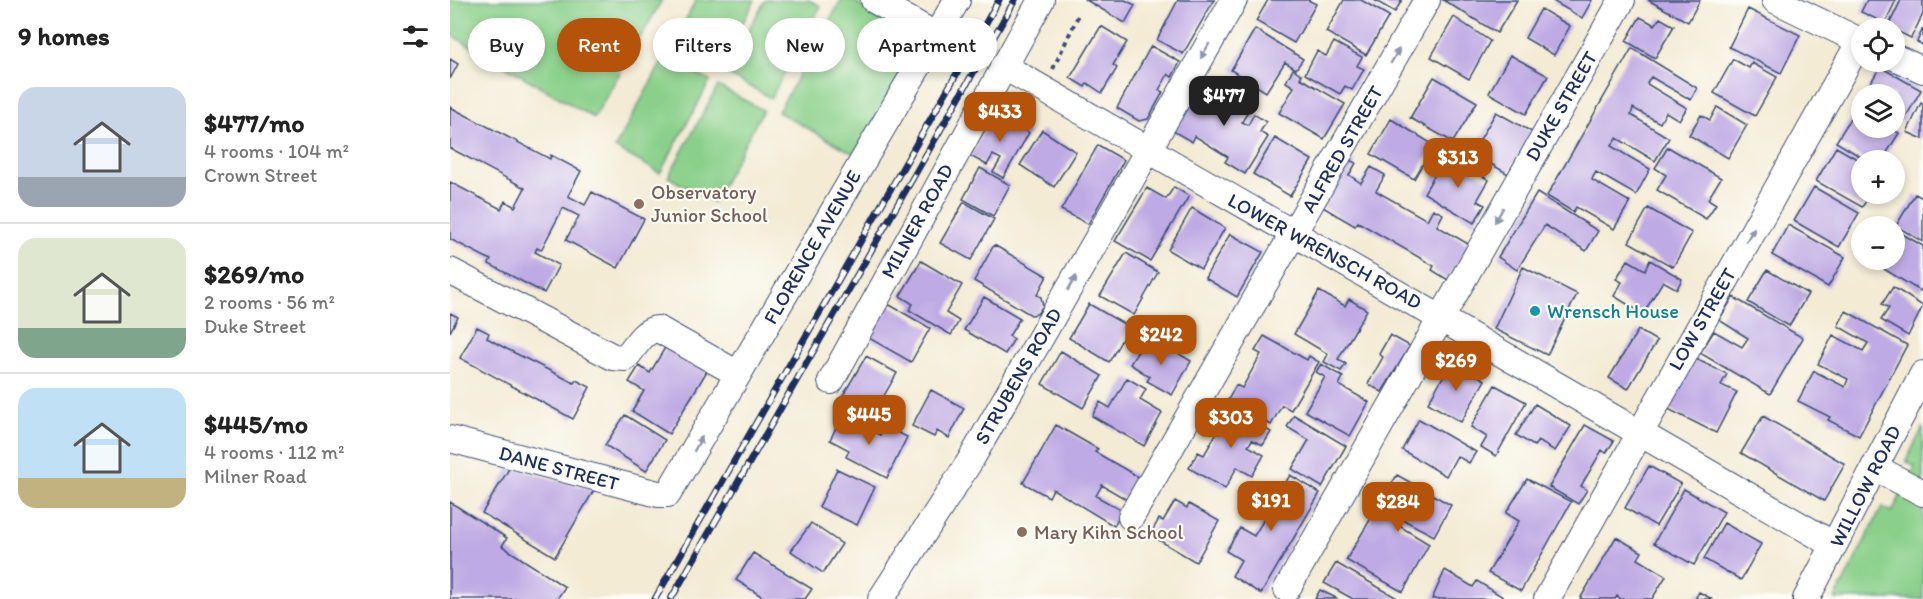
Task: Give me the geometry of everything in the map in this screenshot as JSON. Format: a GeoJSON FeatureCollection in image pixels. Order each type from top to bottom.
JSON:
{"type":"FeatureCollection","features":[{"type":"Feature","properties":{"kind":"street"},"geometry":{"type":"LineString","coordinates":[[874,0],[905,18]]}},
{"type":"Feature","properties":{"kind":"street","name":"FLORENCE AVENUE"},"geometry":{"type":"LineString","coordinates":[[946,18],[957,0]]}},
{"type":"Feature","properties":{"kind":"street","name":"MILNER ROAD"},"geometry":{"type":"LineString","coordinates":[[831,381],[1041,0]]}},
{"type":"Feature","properties":{"kind":"street","name":"STRUBENS ROAD"},"geometry":{"type":"LineString","coordinates":[[881,599],[970,462],[1234,0]]}},
{"type":"Feature","properties":{"kind":"street","name":"ALFRED STREET"},"geometry":{"type":"LineString","coordinates":[[1131,517],[1427,0]]}},
{"type":"Feature","properties":{"kind":"street","name":"DUKE STREET"},"geometry":{"type":"LineString","coordinates":[[1287,589],[1622,0]]}},
{"type":"Feature","properties":{"kind":"street"},"geometry":{"type":"LineString","coordinates":[[1775,0],[1851,36]]}},
{"type":"Feature","properties":{"kind":"street","name":"LOW STREET"},"geometry":{"type":"LineString","coordinates":[[1546,599],[1638,432],[1851,59]]}},
{"type":"Feature","properties":{"kind":"street"},"geometry":{"type":"LineString","coordinates":[[1905,62],[1923,70]]}},
{"type":"Feature","properties":{"kind":"street","name":"LOWER WRENSCH ROAD"},"geometry":{"type":"LineString","coordinates":[[1003,66],[1293,234],[1441,316],[1834,545]]}},
{"type":"Feature","properties":{"kind":"street","name":"FLORENCE AVENUE"},"geometry":{"type":"LineString","coordinates":[[661,498],[738,375],[915,72]]}},
{"type":"Feature","properties":{"kind":"street"},"geometry":{"type":"LineString","coordinates":[[450,271],[613,357],[625,358],[642,336],[650,329],[658,329],[738,375]]}},
{"type":"Feature","properties":{"kind":"street","name":"WILLOW ROAD"},"geometry":{"type":"LineString","coordinates":[[1806,599],[1923,374]]}},
{"type":"Feature","properties":{"kind":"street","name":"DANE STREET"},"geometry":{"type":"LineString","coordinates":[[450,439],[661,498]]}},
{"type":"Feature","properties":{"kind":"street"},"geometry":{"type":"LineString","coordinates":[[1874,467],[1923,493]]}},
{"type":"Feature","properties":{"kind":"path"},"geometry":{"type":"LineString","coordinates":[[1044,88],[1078,16]]}},
{"type":"Feature","properties":{"kind":"green space"},"geometry":{"type":"Polygon","coordinates":[[[450,0],[662,0],[641,36],[641,18],[557,18],[557,72],[621,72],[594,118],[515,72],[545,72],[545,18],[468,18],[468,44],[450,34],[450,0]]]}},
{"type":"Feature","properties":{"kind":"green space"},"geometry":{"type":"Polygon","coordinates":[[[696,0],[755,0],[745,18],[687,18],[696,0]]]}},
{"type":"Feature","properties":{"kind":"green space"},"geometry":{"type":"Polygon","coordinates":[[[765,0],[809,0],[821,6],[814,18],[765,18],[765,72],[785,72],[771,98],[725,73],[753,72],[753,22],[765,0]]]}},
{"type":"Feature","properties":{"kind":"green space"},"geometry":{"type":"Polygon","coordinates":[[[841,0],[851,0],[883,18],[857,18],[857,72],[904,72],[856,155],[778,112],[800,72],[845,72],[845,18],[831,18],[841,0]]]}},
{"type":"Feature","properties":{"kind":"green space"},"geometry":{"type":"Polygon","coordinates":[[[656,72],[694,72],[710,81],[660,173],[615,148],[656,72]]]}},
{"type":"Feature","properties":{"kind":"green space"},"geometry":{"type":"Polygon","coordinates":[[[718,86],[763,110],[713,202],[668,177],[718,86]]]}},
{"type":"Feature","properties":{"kind":"green space"},"geometry":{"type":"Polygon","coordinates":[[[1923,427],[1923,599],[1835,599],[1882,507],[1892,512],[1915,467],[1906,461],[1923,427]]]}},
{"type":"Feature","properties":{"kind":"building"},"geometry":{"type":"Polygon","coordinates":[[[1086,0],[1125,0],[1135,5],[1125,23],[1086,0]]]}},
{"type":"Feature","properties":{"kind":"building"},"geometry":{"type":"Polygon","coordinates":[[[1178,0],[1214,0],[1183,54],[1157,40],[1178,0]]]}},
{"type":"Feature","properties":{"kind":"building"},"geometry":{"type":"Polygon","coordinates":[[[1268,0],[1308,0],[1316,4],[1294,43],[1256,21],[1268,0]]]}},
{"type":"Feature","properties":{"kind":"building"},"geometry":{"type":"Polygon","coordinates":[[[1344,0],[1361,0],[1389,16],[1366,55],[1326,32],[1344,0]]]}},
{"type":"Feature","properties":{"kind":"building"},"geometry":{"type":"Polygon","coordinates":[[[1374,0],[1402,0],[1395,12],[1374,0]]]}},
{"type":"Feature","properties":{"kind":"building"},"geometry":{"type":"Polygon","coordinates":[[[1443,0],[1517,0],[1497,33],[1443,0]]]}},
{"type":"Feature","properties":{"kind":"building"},"geometry":{"type":"Polygon","coordinates":[[[1551,0],[1592,0],[1582,18],[1551,0]]]}},
{"type":"Feature","properties":{"kind":"building"},"geometry":{"type":"Polygon","coordinates":[[[1648,0],[1700,0],[1688,22],[1648,0]]]}},
{"type":"Feature","properties":{"kind":"building"},"geometry":{"type":"Polygon","coordinates":[[[1867,0],[1896,0],[1887,18],[1874,18],[1861,12],[1867,0]]]}},
{"type":"Feature","properties":{"kind":"building"},"geometry":{"type":"Polygon","coordinates":[[[1901,0],[1923,0],[1923,14],[1911,38],[1905,35],[1905,18],[1892,18],[1901,0]]]}},
{"type":"Feature","properties":{"kind":"building"},"geometry":{"type":"Polygon","coordinates":[[[1541,9],[1570,26],[1554,55],[1525,38],[1541,9]]]}},
{"type":"Feature","properties":{"kind":"building"},"geometry":{"type":"Polygon","coordinates":[[[1748,9],[1800,35],[1781,73],[1729,47],[1748,9]]]}},
{"type":"Feature","properties":{"kind":"building"},"geometry":{"type":"Polygon","coordinates":[[[1454,17],[1490,41],[1469,79],[1431,57],[1454,17]]]}},
{"type":"Feature","properties":{"kind":"building"},"geometry":{"type":"Polygon","coordinates":[[[1640,17],[1655,25],[1660,18],[1674,26],[1655,58],[1626,41],[1640,17]]]}},
{"type":"Feature","properties":{"kind":"building"},"geometry":{"type":"Polygon","coordinates":[[[1101,26],[1127,42],[1113,65],[1117,68],[1102,93],[1087,83],[1085,87],[1070,78],[1101,26]]]}},
{"type":"Feature","properties":{"kind":"building"},"geometry":{"type":"Polygon","coordinates":[[[1923,28],[1923,45],[1917,42],[1923,28]]]}},
{"type":"Feature","properties":{"kind":"building"},"geometry":{"type":"Polygon","coordinates":[[[1255,29],[1303,59],[1296,69],[1285,62],[1266,92],[1231,70],[1255,29]]]}},
{"type":"Feature","properties":{"kind":"building"},"geometry":{"type":"Polygon","coordinates":[[[1334,42],[1362,57],[1357,66],[1364,69],[1352,90],[1345,86],[1340,94],[1305,74],[1317,51],[1326,56],[1334,42]]]}},
{"type":"Feature","properties":{"kind":"building"},"geometry":{"type":"Polygon","coordinates":[[[1151,46],[1180,62],[1172,77],[1168,74],[1159,90],[1163,92],[1148,119],[1139,121],[1117,108],[1151,46]]]}},
{"type":"Feature","properties":{"kind":"building"},"geometry":{"type":"Polygon","coordinates":[[[1632,48],[1697,88],[1691,100],[1651,77],[1648,81],[1647,84],[1687,108],[1679,120],[1666,112],[1660,123],[1633,108],[1631,115],[1669,138],[1655,161],[1617,138],[1611,146],[1650,169],[1636,195],[1596,172],[1593,177],[1592,180],[1630,202],[1614,229],[1576,207],[1573,212],[1547,196],[1632,48]]]}},
{"type":"Feature","properties":{"kind":"building"},"geometry":{"type":"Polygon","coordinates":[[[1510,55],[1548,76],[1526,114],[1489,93],[1510,55]]]}},
{"type":"Feature","properties":{"kind":"building"},"geometry":{"type":"Polygon","coordinates":[[[450,59],[458,64],[450,79],[450,59]]]}},
{"type":"Feature","properties":{"kind":"building"},"geometry":{"type":"Polygon","coordinates":[[[1733,59],[1749,68],[1752,63],[1777,77],[1755,116],[1714,93],[1733,59]]]}},
{"type":"Feature","properties":{"kind":"building"},"geometry":{"type":"Polygon","coordinates":[[[1293,69],[1302,75],[1300,78],[1345,104],[1324,139],[1279,113],[1294,87],[1286,82],[1293,69]]]}},
{"type":"Feature","properties":{"kind":"building"},"geometry":{"type":"Polygon","coordinates":[[[1877,72],[1889,72],[1921,90],[1905,118],[1905,84],[1870,84],[1877,72]]]}},
{"type":"Feature","properties":{"kind":"building"},"geometry":{"type":"Polygon","coordinates":[[[1434,77],[1477,102],[1453,142],[1410,118],[1434,77]]]}},
{"type":"Feature","properties":{"kind":"building"},"geometry":{"type":"Polygon","coordinates":[[[1216,83],[1224,88],[1214,105],[1219,109],[1224,101],[1228,103],[1236,90],[1249,98],[1242,110],[1247,113],[1242,122],[1248,125],[1254,114],[1266,122],[1260,132],[1268,137],[1245,174],[1225,162],[1228,157],[1195,136],[1192,142],[1173,131],[1194,95],[1201,99],[1216,83]]]}},
{"type":"Feature","properties":{"kind":"building"},"geometry":{"type":"Polygon","coordinates":[[[1921,103],[1923,104],[1923,139],[1907,132],[1921,103]]]}},
{"type":"Feature","properties":{"kind":"building"},"geometry":{"type":"Polygon","coordinates":[[[450,107],[550,159],[551,155],[581,171],[568,196],[585,205],[592,192],[644,219],[618,268],[566,240],[579,216],[563,208],[541,250],[537,248],[535,252],[559,265],[544,293],[489,264],[491,260],[450,239],[450,182],[501,209],[505,201],[515,207],[525,188],[450,148],[450,107]]]}},
{"type":"Feature","properties":{"kind":"building"},"geometry":{"type":"Polygon","coordinates":[[[1717,107],[1747,125],[1728,158],[1689,135],[1701,115],[1710,120],[1717,107]]]}},
{"type":"Feature","properties":{"kind":"building"},"geometry":{"type":"Polygon","coordinates":[[[996,110],[1029,133],[1003,178],[993,172],[1001,159],[993,155],[987,165],[970,156],[996,110]]]}},
{"type":"Feature","properties":{"kind":"building"},"geometry":{"type":"Polygon","coordinates":[[[1496,112],[1532,132],[1508,174],[1472,153],[1496,112]]]}},
{"type":"Feature","properties":{"kind":"building"},"geometry":{"type":"Polygon","coordinates":[[[1851,118],[1851,138],[1896,138],[1888,150],[1851,151],[1836,142],[1851,118]]]}},
{"type":"Feature","properties":{"kind":"building"},"geometry":{"type":"Polygon","coordinates":[[[1391,119],[1434,145],[1414,179],[1371,154],[1391,119]]]}},
{"type":"Feature","properties":{"kind":"building"},"geometry":{"type":"Polygon","coordinates":[[[1042,130],[1076,152],[1054,187],[1020,165],[1042,130]]]}},
{"type":"Feature","properties":{"kind":"building"},"geometry":{"type":"Polygon","coordinates":[[[1275,138],[1312,160],[1290,196],[1253,174],[1275,138]]]}},
{"type":"Feature","properties":{"kind":"building"},"geometry":{"type":"Polygon","coordinates":[[[1098,145],[1124,160],[1088,224],[1061,210],[1098,145]]]}},
{"type":"Feature","properties":{"kind":"building"},"geometry":{"type":"Polygon","coordinates":[[[1668,147],[1721,178],[1708,199],[1716,204],[1706,219],[1657,190],[1666,175],[1655,168],[1668,147]]]}},
{"type":"Feature","properties":{"kind":"building"},"geometry":{"type":"Polygon","coordinates":[[[1836,147],[1851,156],[1851,201],[1816,181],[1836,147]]]}},
{"type":"Feature","properties":{"kind":"building"},"geometry":{"type":"Polygon","coordinates":[[[1446,155],[1489,180],[1477,201],[1485,205],[1474,223],[1424,193],[1446,155]]]}},
{"type":"Feature","properties":{"kind":"building"},"geometry":{"type":"Polygon","coordinates":[[[1349,160],[1356,163],[1349,175],[1361,183],[1371,167],[1385,175],[1376,191],[1427,220],[1433,209],[1443,214],[1437,226],[1470,245],[1448,280],[1432,270],[1434,266],[1358,222],[1355,226],[1321,206],[1349,160]]]}},
{"type":"Feature","properties":{"kind":"building"},"geometry":{"type":"Polygon","coordinates":[[[980,168],[1010,185],[993,216],[963,199],[980,168]]]}},
{"type":"Feature","properties":{"kind":"building"},"geometry":{"type":"Polygon","coordinates":[[[1174,187],[1189,196],[1150,261],[1115,241],[1147,188],[1166,199],[1174,187]]]}},
{"type":"Feature","properties":{"kind":"building"},"geometry":{"type":"Polygon","coordinates":[[[1814,187],[1859,213],[1857,216],[1851,216],[1851,227],[1839,247],[1794,221],[1814,187]]]}},
{"type":"Feature","properties":{"kind":"building"},"geometry":{"type":"Polygon","coordinates":[[[1537,193],[1598,231],[1586,251],[1545,225],[1517,270],[1498,257],[1537,193]]]}},
{"type":"Feature","properties":{"kind":"building"},"geometry":{"type":"Polygon","coordinates":[[[1915,194],[1923,198],[1923,242],[1905,231],[1905,216],[1902,216],[1915,194]]]}},
{"type":"Feature","properties":{"kind":"building"},"geometry":{"type":"Polygon","coordinates":[[[964,202],[994,219],[971,260],[940,243],[964,202]]]}},
{"type":"Feature","properties":{"kind":"building"},"geometry":{"type":"Polygon","coordinates":[[[1192,208],[1225,228],[1201,269],[1168,250],[1192,208]]]}},
{"type":"Feature","properties":{"kind":"building"},"geometry":{"type":"Polygon","coordinates":[[[1648,208],[1692,233],[1673,267],[1629,242],[1648,208]]]}},
{"type":"Feature","properties":{"kind":"building"},"geometry":{"type":"Polygon","coordinates":[[[1788,225],[1845,257],[1828,287],[1772,255],[1788,225]]]}},
{"type":"Feature","properties":{"kind":"building"},"geometry":{"type":"Polygon","coordinates":[[[1230,234],[1263,252],[1237,297],[1205,278],[1230,234]]]}},
{"type":"Feature","properties":{"kind":"building"},"geometry":{"type":"Polygon","coordinates":[[[1905,235],[1923,246],[1923,287],[1920,291],[1886,270],[1905,270],[1905,235]]]}},
{"type":"Feature","properties":{"kind":"building"},"geometry":{"type":"Polygon","coordinates":[[[994,245],[1047,276],[1037,295],[1041,297],[1043,306],[1037,314],[1031,315],[974,281],[994,245]]]}},
{"type":"Feature","properties":{"kind":"building"},"geometry":{"type":"Polygon","coordinates":[[[1126,253],[1158,272],[1134,315],[1100,296],[1126,253]]]}},
{"type":"Feature","properties":{"kind":"building"},"geometry":{"type":"Polygon","coordinates":[[[1628,260],[1645,270],[1650,260],[1682,279],[1677,289],[1663,281],[1643,314],[1614,296],[1622,282],[1616,279],[1628,260]]]}},
{"type":"Feature","properties":{"kind":"building"},"geometry":{"type":"Polygon","coordinates":[[[921,261],[962,285],[946,313],[959,321],[951,335],[909,310],[913,304],[900,296],[921,261]]]}},
{"type":"Feature","properties":{"kind":"building","name":"Wrensch House"},"geometry":{"type":"Polygon","coordinates":[[[1523,267],[1577,294],[1547,355],[1494,329],[1523,267]]]}},
{"type":"Feature","properties":{"kind":"building"},"geometry":{"type":"Polygon","coordinates":[[[1767,270],[1808,294],[1789,326],[1748,302],[1767,270]]]}},
{"type":"Feature","properties":{"kind":"building"},"geometry":{"type":"Polygon","coordinates":[[[1893,287],[1923,306],[1908,336],[1881,320],[1889,308],[1882,304],[1893,287]]]}},
{"type":"Feature","properties":{"kind":"building"},"geometry":{"type":"Polygon","coordinates":[[[1319,291],[1345,306],[1349,299],[1367,310],[1338,359],[1346,364],[1341,371],[1324,362],[1328,354],[1294,334],[1319,291]]]}},
{"type":"Feature","properties":{"kind":"building"},"geometry":{"type":"Polygon","coordinates":[[[984,297],[1020,318],[1009,336],[1014,339],[1005,354],[964,330],[984,297]]]}},
{"type":"Feature","properties":{"kind":"building"},"geometry":{"type":"Polygon","coordinates":[[[1733,297],[1803,338],[1770,394],[1700,353],[1714,331],[1742,347],[1748,338],[1719,320],[1733,297]]]}},
{"type":"Feature","properties":{"kind":"building"},"geometry":{"type":"Polygon","coordinates":[[[888,304],[930,328],[911,362],[869,338],[888,304]]]}},
{"type":"Feature","properties":{"kind":"building"},"geometry":{"type":"Polygon","coordinates":[[[1089,304],[1129,327],[1109,362],[1069,338],[1089,304]]]}},
{"type":"Feature","properties":{"kind":"building"},"geometry":{"type":"Polygon","coordinates":[[[1846,311],[1907,345],[1859,436],[1828,420],[1830,417],[1798,401],[1814,371],[1845,387],[1848,379],[1818,364],[1833,335],[1863,351],[1868,343],[1838,326],[1846,311]]]}},
{"type":"Feature","properties":{"kind":"building"},"geometry":{"type":"Polygon","coordinates":[[[450,313],[458,317],[450,332],[450,313]]]}},
{"type":"Feature","properties":{"kind":"building"},"geometry":{"type":"Polygon","coordinates":[[[477,327],[489,333],[487,338],[503,347],[574,383],[576,380],[590,387],[573,419],[460,358],[477,327]]]}},
{"type":"Feature","properties":{"kind":"building"},"geometry":{"type":"Polygon","coordinates":[[[1638,330],[1657,341],[1628,389],[1609,378],[1638,330]]]}},
{"type":"Feature","properties":{"kind":"building"},"geometry":{"type":"Polygon","coordinates":[[[1390,335],[1410,346],[1382,392],[1368,384],[1383,357],[1379,354],[1390,335]]]}},
{"type":"Feature","properties":{"kind":"building"},"geometry":{"type":"Polygon","coordinates":[[[1264,336],[1307,360],[1309,356],[1319,362],[1291,410],[1282,405],[1271,425],[1228,400],[1236,385],[1242,388],[1261,354],[1255,351],[1264,336]]]}},
{"type":"Feature","properties":{"kind":"building"},"geometry":{"type":"Polygon","coordinates":[[[1145,340],[1163,350],[1166,346],[1191,361],[1172,395],[1147,381],[1150,377],[1130,364],[1145,340]]]}},
{"type":"Feature","properties":{"kind":"building"},"geometry":{"type":"Polygon","coordinates":[[[666,346],[707,371],[669,434],[632,411],[644,391],[629,382],[639,366],[650,373],[666,346]]]}},
{"type":"Feature","properties":{"kind":"building"},"geometry":{"type":"Polygon","coordinates":[[[1061,351],[1102,376],[1083,408],[1042,384],[1061,351]]]}},
{"type":"Feature","properties":{"kind":"building"},"geometry":{"type":"Polygon","coordinates":[[[866,356],[897,373],[878,406],[865,399],[860,407],[842,397],[866,356]]]}},
{"type":"Feature","properties":{"kind":"building"},"geometry":{"type":"Polygon","coordinates":[[[1694,358],[1727,374],[1721,385],[1737,392],[1716,433],[1668,409],[1694,358]]]}},
{"type":"Feature","properties":{"kind":"building"},"geometry":{"type":"Polygon","coordinates":[[[1452,361],[1485,380],[1461,422],[1428,403],[1452,361]]]}},
{"type":"Feature","properties":{"kind":"building"},"geometry":{"type":"Polygon","coordinates":[[[1321,364],[1343,377],[1339,385],[1369,402],[1350,436],[1305,411],[1325,377],[1316,372],[1321,364]]]}},
{"type":"Feature","properties":{"kind":"building"},"geometry":{"type":"Polygon","coordinates":[[[1127,378],[1146,389],[1140,400],[1162,413],[1144,446],[1092,416],[1100,402],[1110,408],[1127,378]]]}},
{"type":"Feature","properties":{"kind":"building"},"geometry":{"type":"Polygon","coordinates":[[[1495,385],[1526,402],[1496,456],[1481,447],[1487,437],[1471,427],[1495,385]]]}},
{"type":"Feature","properties":{"kind":"building"},"geometry":{"type":"Polygon","coordinates":[[[931,390],[964,408],[949,438],[937,431],[934,437],[912,426],[931,390]]]}},
{"type":"Feature","properties":{"kind":"building"},"geometry":{"type":"Polygon","coordinates":[[[1535,404],[1571,426],[1555,451],[1538,441],[1534,446],[1516,435],[1535,404]]]}},
{"type":"Feature","properties":{"kind":"building"},"geometry":{"type":"Polygon","coordinates":[[[1225,405],[1271,432],[1263,445],[1252,440],[1248,446],[1264,455],[1252,476],[1237,467],[1225,489],[1189,468],[1198,452],[1204,455],[1222,424],[1216,421],[1225,405]]]}},
{"type":"Feature","properties":{"kind":"building"},"geometry":{"type":"Polygon","coordinates":[[[625,415],[665,440],[646,471],[605,445],[625,415]]]}},
{"type":"Feature","properties":{"kind":"building"},"geometry":{"type":"Polygon","coordinates":[[[1294,415],[1346,446],[1322,487],[1292,469],[1309,440],[1287,427],[1294,415]]]}},
{"type":"Feature","properties":{"kind":"building"},"geometry":{"type":"Polygon","coordinates":[[[842,416],[880,435],[885,426],[907,437],[887,478],[846,457],[849,450],[830,440],[842,416]]]}},
{"type":"Feature","properties":{"kind":"building"},"geometry":{"type":"Polygon","coordinates":[[[1763,416],[1845,464],[1824,501],[1741,453],[1763,416]]]}},
{"type":"Feature","properties":{"kind":"building"},"geometry":{"type":"Polygon","coordinates":[[[1419,419],[1476,452],[1469,463],[1457,456],[1446,476],[1402,450],[1419,419]]]}},
{"type":"Feature","properties":{"kind":"building"},"geometry":{"type":"Polygon","coordinates":[[[1056,425],[1098,449],[1095,452],[1142,479],[1129,501],[1102,485],[1096,496],[1123,511],[1114,526],[1053,489],[1049,497],[1023,483],[1056,425]]]}},
{"type":"Feature","properties":{"kind":"building"},"geometry":{"type":"Polygon","coordinates":[[[1585,425],[1614,441],[1606,453],[1602,450],[1581,486],[1587,490],[1578,504],[1549,487],[1585,425]]]}},
{"type":"Feature","properties":{"kind":"building"},"geometry":{"type":"Polygon","coordinates":[[[1649,466],[1681,484],[1656,526],[1625,508],[1649,466]]]}},
{"type":"Feature","properties":{"kind":"building"},"geometry":{"type":"Polygon","coordinates":[[[510,467],[594,490],[555,557],[482,513],[510,467]]]}},
{"type":"Feature","properties":{"kind":"building"},"geometry":{"type":"Polygon","coordinates":[[[837,469],[875,487],[857,525],[819,507],[837,469]]]}},
{"type":"Feature","properties":{"kind":"building"},"geometry":{"type":"Polygon","coordinates":[[[1290,475],[1320,493],[1261,594],[1232,576],[1241,560],[1226,551],[1240,528],[1254,536],[1266,516],[1251,508],[1265,483],[1280,492],[1290,475]]]}},
{"type":"Feature","properties":{"kind":"building"},"geometry":{"type":"Polygon","coordinates":[[[1397,475],[1451,505],[1434,536],[1400,518],[1396,524],[1429,544],[1403,592],[1346,560],[1397,475]]]}},
{"type":"Feature","properties":{"kind":"building"},"geometry":{"type":"Polygon","coordinates":[[[1527,479],[1571,502],[1521,591],[1488,573],[1519,521],[1506,513],[1527,479]]]}},
{"type":"Feature","properties":{"kind":"building"},"geometry":{"type":"Polygon","coordinates":[[[1684,489],[1724,512],[1694,565],[1654,543],[1684,489]]]}},
{"type":"Feature","properties":{"kind":"building"},"geometry":{"type":"Polygon","coordinates":[[[1175,501],[1187,508],[1189,504],[1219,521],[1196,562],[1150,535],[1159,519],[1163,521],[1175,501]]]}},
{"type":"Feature","properties":{"kind":"building"},"geometry":{"type":"Polygon","coordinates":[[[450,502],[507,538],[502,546],[565,587],[557,599],[450,599],[450,502]]]}},
{"type":"Feature","properties":{"kind":"building"},"geometry":{"type":"Polygon","coordinates":[[[811,523],[842,544],[823,573],[791,551],[811,523]]]}},
{"type":"Feature","properties":{"kind":"building"},"geometry":{"type":"Polygon","coordinates":[[[1724,523],[1761,544],[1741,580],[1704,559],[1724,523]]]}},
{"type":"Feature","properties":{"kind":"building"},"geometry":{"type":"Polygon","coordinates":[[[1616,537],[1642,552],[1638,559],[1666,576],[1652,599],[1621,599],[1617,596],[1615,599],[1580,599],[1616,537]]]}},
{"type":"Feature","properties":{"kind":"building"},"geometry":{"type":"Polygon","coordinates":[[[753,553],[812,589],[805,599],[766,599],[736,580],[753,553]]]}},
{"type":"Feature","properties":{"kind":"building"},"geometry":{"type":"Polygon","coordinates":[[[1336,563],[1399,599],[1353,599],[1324,583],[1336,563]]]}},
{"type":"Feature","properties":{"kind":"building"},"geometry":{"type":"Polygon","coordinates":[[[1445,570],[1473,587],[1477,581],[1503,597],[1502,599],[1432,599],[1445,570]]]}},
{"type":"Feature","properties":{"kind":"building"},"geometry":{"type":"Polygon","coordinates":[[[1320,590],[1338,599],[1315,599],[1320,590]]]}},
{"type":"Feature","properties":{"kind":"building"},"geometry":{"type":"Polygon","coordinates":[[[1699,592],[1712,599],[1695,599],[1699,592]]]}},
{"type":"Feature","properties":{"kind":"railway"},"geometry":{"type":"LineString","coordinates":[[655,599],[999,0]]}},
{"type":"Feature","properties":{"kind":"railway"},"geometry":{"type":"LineString","coordinates":[[671,599],[1015,0]]}},
{"type":"Feature","properties":{"kind":"place","name":"Observatory Junior School"},"geometry":{"type":"Point","coordinates":[639,204]}},
{"type":"Feature","properties":{"kind":"place","name":"Wrensch House"},"geometry":{"type":"Point","coordinates":[1535,311]}},
{"type":"Feature","properties":{"kind":"place","name":"Mary Kihn School"},"geometry":{"type":"Point","coordinates":[1022,532]}}]}
